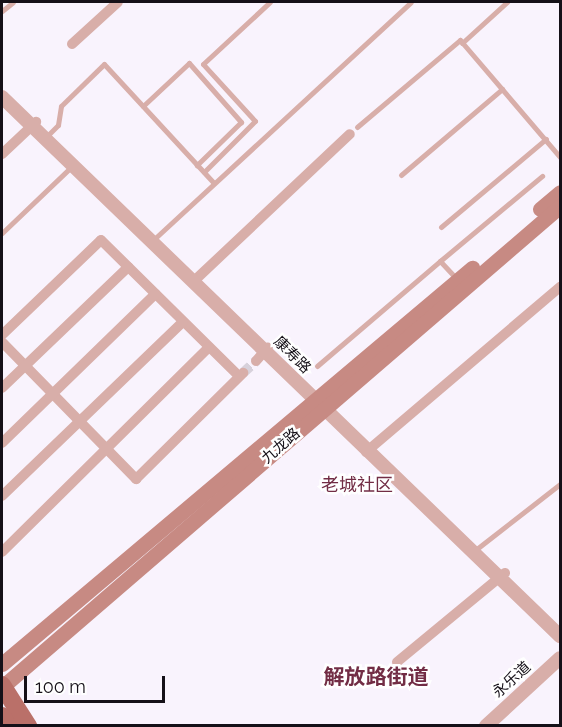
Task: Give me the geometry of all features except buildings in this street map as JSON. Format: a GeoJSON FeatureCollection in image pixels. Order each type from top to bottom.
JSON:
{"type":"FeatureCollection","features":[{"type":"Feature","properties":{"kind":"main road","name":"九龙路"},"geometry":{"type":"LineString","coordinates":[[2,686],[319,402],[561,192]]}},
{"type":"Feature","properties":{"kind":"main road","name":"九龙路"},"geometry":{"type":"LineString","coordinates":[[2,664],[561,206]]}},
{"type":"Feature","properties":{"kind":"main road"},"geometry":{"type":"LineString","coordinates":[[2,686],[28,726]]}},
{"type":"Feature","properties":{"kind":"main road"},"geometry":{"type":"LineString","coordinates":[[2,716],[8,726]]}},
{"type":"Feature","properties":{"kind":"street"},"geometry":{"type":"LineString","coordinates":[[72,44],[118,2]]}},
{"type":"Feature","properties":{"kind":"street","name":"康寿路"},"geometry":{"type":"LineString","coordinates":[[2,89],[34,124]]}},
{"type":"Feature","properties":{"kind":"street","name":"康寿路"},"geometry":{"type":"LineString","coordinates":[[2,97],[47,136],[196,279],[263,353],[319,402],[561,628]]}},
{"type":"Feature","properties":{"kind":"street"},"geometry":{"type":"LineString","coordinates":[[2,154],[34,124]]}},
{"type":"Feature","properties":{"kind":"street"},"geometry":{"type":"LineString","coordinates":[[196,279],[354,131]]}},
{"type":"Feature","properties":{"kind":"street"},"geometry":{"type":"LineString","coordinates":[[2,335],[101,240],[209,347],[241,374],[136,479],[2,342]]}},
{"type":"Feature","properties":{"kind":"street"},"geometry":{"type":"LineString","coordinates":[[2,388],[128,267]]}},
{"type":"Feature","properties":{"kind":"street"},"geometry":{"type":"LineString","coordinates":[[368,450],[561,287]]}},
{"type":"Feature","properties":{"kind":"street"},"geometry":{"type":"LineString","coordinates":[[2,443],[155,294]]}},
{"type":"Feature","properties":{"kind":"street"},"geometry":{"type":"LineString","coordinates":[[2,496],[183,321]]}},
{"type":"Feature","properties":{"kind":"street"},"geometry":{"type":"LineString","coordinates":[[2,552],[108,451],[209,347]]}},
{"type":"Feature","properties":{"kind":"street"},"geometry":{"type":"LineString","coordinates":[[397,662],[503,575]]}},
{"type":"Feature","properties":{"kind":"street","name":"康寿路"},"geometry":{"type":"LineString","coordinates":[[503,575],[561,636]]}},
{"type":"Feature","properties":{"kind":"street","name":"永乐道"},"geometry":{"type":"LineString","coordinates":[[486,726],[561,658]]}},
{"type":"Feature","properties":{"kind":"street","name":"永乐道"},"geometry":{"type":"LineString","coordinates":[[494,726],[561,666]]}},
{"type":"Feature","properties":{"kind":"lane"},"geometry":{"type":"LineString","coordinates":[[2,12],[13,2]]}},
{"type":"Feature","properties":{"kind":"lane"},"geometry":{"type":"LineString","coordinates":[[204,172],[255,121],[203,64],[270,2]]}},
{"type":"Feature","properties":{"kind":"lane"},"geometry":{"type":"LineString","coordinates":[[154,239],[411,2]]}},
{"type":"Feature","properties":{"kind":"lane"},"geometry":{"type":"LineString","coordinates":[[354,131],[462,43],[507,2]]}},
{"type":"Feature","properties":{"kind":"lane"},"geometry":{"type":"LineString","coordinates":[[462,43],[561,157]]}},
{"type":"Feature","properties":{"kind":"lane"},"geometry":{"type":"LineString","coordinates":[[143,106],[189,63],[241,122],[197,165]]}},
{"type":"Feature","properties":{"kind":"lane"},"geometry":{"type":"LineString","coordinates":[[47,136],[58,125],[61,106],[104,64],[214,183]]}},
{"type":"Feature","properties":{"kind":"lane"},"geometry":{"type":"LineString","coordinates":[[401,175],[502,88]]}},
{"type":"Feature","properties":{"kind":"lane"},"geometry":{"type":"LineString","coordinates":[[441,227],[546,139]]}},
{"type":"Feature","properties":{"kind":"lane"},"geometry":{"type":"LineString","coordinates":[[2,233],[75,163]]}},
{"type":"Feature","properties":{"kind":"lane"},"geometry":{"type":"LineString","coordinates":[[317,366],[542,176]]}},
{"type":"Feature","properties":{"kind":"lane"},"geometry":{"type":"LineString","coordinates":[[440,261],[458,280]]}},
{"type":"Feature","properties":{"kind":"lane"},"geometry":{"type":"LineString","coordinates":[[476,549],[561,484]]}},
{"type":"Feature","properties":{"kind":"tunnel"},"geometry":{"type":"LineString","coordinates":[[243,373],[256,361]]}},
{"type":"Feature","properties":{"kind":"district","name":"老城社区"},"geometry":{"type":"Point","coordinates":[357,485]}},
{"type":"Feature","properties":{"kind":"district","name":"解放路街道"},"geometry":{"type":"Point","coordinates":[376,677]}}]}
